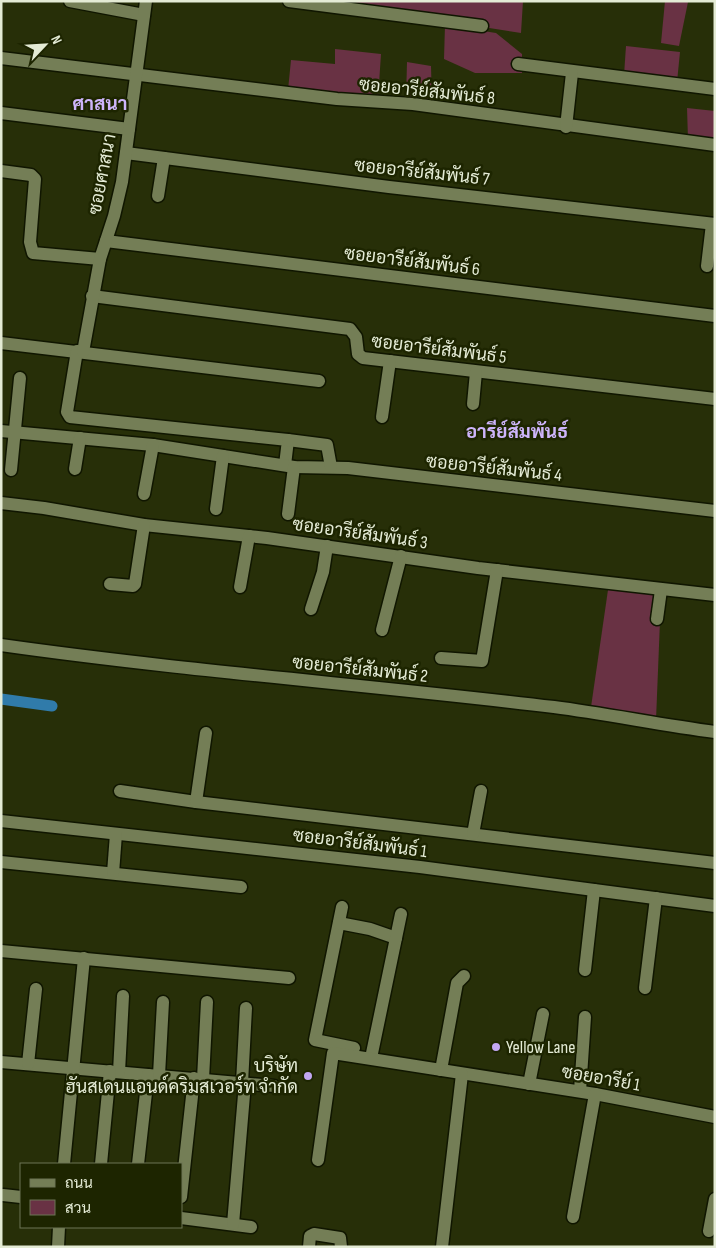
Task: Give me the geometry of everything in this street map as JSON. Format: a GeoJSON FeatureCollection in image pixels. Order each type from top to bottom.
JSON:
{"type":"FeatureCollection","features":[{"type":"Feature","properties":{"kind":"street"},"geometry":{"type":"LineString","coordinates":[[70,1],[144,14]]}},
{"type":"Feature","properties":{"kind":"street","name":"ซอยศาสนา"},"geometry":{"type":"LineString","coordinates":[[80,352],[100,259],[116,208],[126,153],[146,1]]}},
{"type":"Feature","properties":{"kind":"street"},"geometry":{"type":"LineString","coordinates":[[289,1],[482,26]]}},
{"type":"Feature","properties":{"kind":"street","name":"ซอยอารีย์สัมพันธ์ 8"},"geometry":{"type":"LineString","coordinates":[[1,58],[337,99],[413,104],[715,145]]}},
{"type":"Feature","properties":{"kind":"street"},"geometry":{"type":"LineString","coordinates":[[518,64],[572,73],[715,89]]}},
{"type":"Feature","properties":{"kind":"street"},"geometry":{"type":"LineString","coordinates":[[566,126],[572,73]]}},
{"type":"Feature","properties":{"kind":"street"},"geometry":{"type":"LineString","coordinates":[[1,113],[129,129]]}},
{"type":"Feature","properties":{"kind":"street","name":"ซอยอารีย์สัมพันธ์ 7"},"geometry":{"type":"LineString","coordinates":[[126,153],[713,224]]}},
{"type":"Feature","properties":{"kind":"street"},"geometry":{"type":"LineString","coordinates":[[158,196],[164,158]]}},
{"type":"Feature","properties":{"kind":"street"},"geometry":{"type":"LineString","coordinates":[[1,171],[31,175],[36,179],[30,242],[34,252],[100,259]]}},
{"type":"Feature","properties":{"kind":"street"},"geometry":{"type":"LineString","coordinates":[[707,266],[713,224]]}},
{"type":"Feature","properties":{"kind":"street","name":"ซอยอารีย์สัมพันธ์ 6"},"geometry":{"type":"LineString","coordinates":[[106,241],[715,316]]}},
{"type":"Feature","properties":{"kind":"street","name":"ซอยอารีย์สัมพันธ์ 5"},"geometry":{"type":"LineString","coordinates":[[92,296],[350,329],[356,337],[360,357],[715,399]]}},
{"type":"Feature","properties":{"kind":"street"},"geometry":{"type":"LineString","coordinates":[[1,343],[319,381]]}},
{"type":"Feature","properties":{"kind":"street"},"geometry":{"type":"LineString","coordinates":[[80,352],[67,412],[70,417],[327,445],[331,467]]}},
{"type":"Feature","properties":{"kind":"street"},"geometry":{"type":"LineString","coordinates":[[382,417],[390,361]]}},
{"type":"Feature","properties":{"kind":"street"},"geometry":{"type":"LineString","coordinates":[[473,404],[476,372]]}},
{"type":"Feature","properties":{"kind":"street"},"geometry":{"type":"LineString","coordinates":[[11,470],[20,378]]}},
{"type":"Feature","properties":{"kind":"street","name":"ซอยอารีย์สัมพันธ์ 4"},"geometry":{"type":"LineString","coordinates":[[1,431],[154,445],[289,466],[331,467],[715,511]]}},
{"type":"Feature","properties":{"kind":"street"},"geometry":{"type":"LineString","coordinates":[[75,469],[80,438]]}},
{"type":"Feature","properties":{"kind":"street"},"geometry":{"type":"LineString","coordinates":[[288,440],[288,514]]}},
{"type":"Feature","properties":{"kind":"street"},"geometry":{"type":"LineString","coordinates":[[144,494],[154,445]]}},
{"type":"Feature","properties":{"kind":"street"},"geometry":{"type":"LineString","coordinates":[[216,509],[223,456]]}},
{"type":"Feature","properties":{"kind":"street","name":"ซอยอารีย์สัมพันธ์ 3"},"geometry":{"type":"LineString","coordinates":[[1,503],[44,508],[144,525],[249,536],[497,570],[715,595]]}},
{"type":"Feature","properties":{"kind":"street"},"geometry":{"type":"LineString","coordinates":[[110,584],[133,586],[135,584],[144,525]]}},
{"type":"Feature","properties":{"kind":"street"},"geometry":{"type":"LineString","coordinates":[[240,587],[249,536]]}},
{"type":"Feature","properties":{"kind":"street"},"geometry":{"type":"LineString","coordinates":[[311,609],[324,572],[328,546]]}},
{"type":"Feature","properties":{"kind":"street"},"geometry":{"type":"LineString","coordinates":[[382,630],[401,556]]}},
{"type":"Feature","properties":{"kind":"street"},"geometry":{"type":"LineString","coordinates":[[441,658],[482,661],[497,570]]}},
{"type":"Feature","properties":{"kind":"street"},"geometry":{"type":"LineString","coordinates":[[658,619],[661,590]]}},
{"type":"Feature","properties":{"kind":"street","name":"ซอยอารีย์สัมพันธ์ 2"},"geometry":{"type":"LineString","coordinates":[[1,645],[209,672],[328,682],[556,707],[715,732]]}},
{"type":"Feature","properties":{"kind":"street"},"geometry":{"type":"LineString","coordinates":[[196,802],[206,733]]}},
{"type":"Feature","properties":{"kind":"street"},"geometry":{"type":"LineString","coordinates":[[473,834],[480,790]]}},
{"type":"Feature","properties":{"kind":"street"},"geometry":{"type":"LineString","coordinates":[[120,791],[196,802],[715,863]]}},
{"type":"Feature","properties":{"kind":"street","name":"ซอยอารีย์สัมพันธ์ 1"},"geometry":{"type":"LineString","coordinates":[[1,821],[420,867],[715,906]]}},
{"type":"Feature","properties":{"kind":"street"},"geometry":{"type":"LineString","coordinates":[[113,873],[116,834]]}},
{"type":"Feature","properties":{"kind":"street"},"geometry":{"type":"LineString","coordinates":[[1,862],[241,887]]}},
{"type":"Feature","properties":{"kind":"street"},"geometry":{"type":"LineString","coordinates":[[585,970],[594,890]]}},
{"type":"Feature","properties":{"kind":"street"},"geometry":{"type":"LineString","coordinates":[[645,988],[656,898]]}},
{"type":"Feature","properties":{"kind":"street"},"geometry":{"type":"LineString","coordinates":[[342,907],[315,1040],[356,1052]]}},
{"type":"Feature","properties":{"kind":"street"},"geometry":{"type":"LineString","coordinates":[[371,1054],[401,914]]}},
{"type":"Feature","properties":{"kind":"street"},"geometry":{"type":"LineString","coordinates":[[339,922],[370,929],[396,938]]}},
{"type":"Feature","properties":{"kind":"street"},"geometry":{"type":"LineString","coordinates":[[1,951],[289,978]]}},
{"type":"Feature","properties":{"kind":"street"},"geometry":{"type":"LineString","coordinates":[[64,1163],[84,958]]}},
{"type":"Feature","properties":{"kind":"street"},"geometry":{"type":"LineString","coordinates":[[441,1070],[457,983],[464,976]]}},
{"type":"Feature","properties":{"kind":"street"},"geometry":{"type":"LineString","coordinates":[[28,1064],[36,988]]}},
{"type":"Feature","properties":{"kind":"street"},"geometry":{"type":"LineString","coordinates":[[101,1163],[123,996]]}},
{"type":"Feature","properties":{"kind":"street"},"geometry":{"type":"LineString","coordinates":[[138,1163],[154,1075],[163,1002]]}},
{"type":"Feature","properties":{"kind":"street"},"geometry":{"type":"LineString","coordinates":[[182,1190],[207,1002]]}},
{"type":"Feature","properties":{"kind":"street"},"geometry":{"type":"LineString","coordinates":[[233,1224],[244,1083],[246,1008]]}},
{"type":"Feature","properties":{"kind":"street"},"geometry":{"type":"LineString","coordinates":[[529,1084],[543,1014]]}},
{"type":"Feature","properties":{"kind":"street"},"geometry":{"type":"LineString","coordinates":[[580,1091],[585,1017]]}},
{"type":"Feature","properties":{"kind":"street","name":"ซอยอารีย์ 1"},"geometry":{"type":"LineString","coordinates":[[318,1160],[332,1053],[356,1052],[371,1054],[462,1074],[580,1091],[715,1117]]}},
{"type":"Feature","properties":{"kind":"street"},"geometry":{"type":"LineString","coordinates":[[1,1062],[274,1086]]}},
{"type":"Feature","properties":{"kind":"street"},"geometry":{"type":"LineString","coordinates":[[442,1247],[462,1074]]}},
{"type":"Feature","properties":{"kind":"street"},"geometry":{"type":"LineString","coordinates":[[573,1217],[595,1094]]}},
{"type":"Feature","properties":{"kind":"street"},"geometry":{"type":"LineString","coordinates":[[3,1195],[20,1197]]}},
{"type":"Feature","properties":{"kind":"street"},"geometry":{"type":"LineString","coordinates":[[709,1231],[715,1199]]}},
{"type":"Feature","properties":{"kind":"street"},"geometry":{"type":"LineString","coordinates":[[182,1218],[251,1226]]}},
{"type":"Feature","properties":{"kind":"street"},"geometry":{"type":"LineString","coordinates":[[58,1247],[59,1228]]}},
{"type":"Feature","properties":{"kind":"street"},"geometry":{"type":"LineString","coordinates":[[309,1247],[310,1236],[314,1234],[340,1238],[342,1247]]}},
{"type":"Feature","properties":{"kind":"green space"},"geometry":{"type":"Polygon","coordinates":[[[343,1],[523,1],[521,33],[342,5],[343,1]]]}},
{"type":"Feature","properties":{"kind":"green space"},"geometry":{"type":"Polygon","coordinates":[[[665,1],[688,2],[679,46],[661,43],[665,1]]]}},
{"type":"Feature","properties":{"kind":"green space"},"geometry":{"type":"Polygon","coordinates":[[[445,25],[496,33],[522,54],[522,73],[475,73],[444,59],[445,25]]]}},
{"type":"Feature","properties":{"kind":"green space"},"geometry":{"type":"Polygon","coordinates":[[[626,46],[680,52],[677,82],[624,75],[626,46]]]}},
{"type":"Feature","properties":{"kind":"green space"},"geometry":{"type":"Polygon","coordinates":[[[335,49],[381,54],[378,99],[288,90],[291,60],[335,64],[335,49]]]}},
{"type":"Feature","properties":{"kind":"green space"},"geometry":{"type":"Polygon","coordinates":[[[407,62],[431,66],[432,104],[406,100],[407,62]]]}},
{"type":"Feature","properties":{"kind":"green space"},"geometry":{"type":"Polygon","coordinates":[[[687,108],[715,111],[715,143],[688,140],[687,108]]]}},
{"type":"Feature","properties":{"kind":"green space"},"geometry":{"type":"Polygon","coordinates":[[[609,583],[635,587],[661,596],[656,720],[591,707],[609,583]]]}},
{"type":"Feature","properties":{"kind":"waterway"},"geometry":{"type":"LineString","coordinates":[[1,699],[52,706]]}},
{"type":"Feature","properties":{"kind":"place","name":"Yellow Lane"},"geometry":{"type":"Point","coordinates":[496,1047]}},
{"type":"Feature","properties":{"kind":"place","name":"บริษัท ฮันสเดนแอนด์คริมสเวอร์ท จำกัด"},"geometry":{"type":"Point","coordinates":[308,1076]}},
{"type":"Feature","properties":{"kind":"district","name":"ศาสนา"},"geometry":{"type":"Point","coordinates":[100,103]}},
{"type":"Feature","properties":{"kind":"district","name":"อารีย์สัมพันธ์"},"geometry":{"type":"Point","coordinates":[517,431]}}]}
